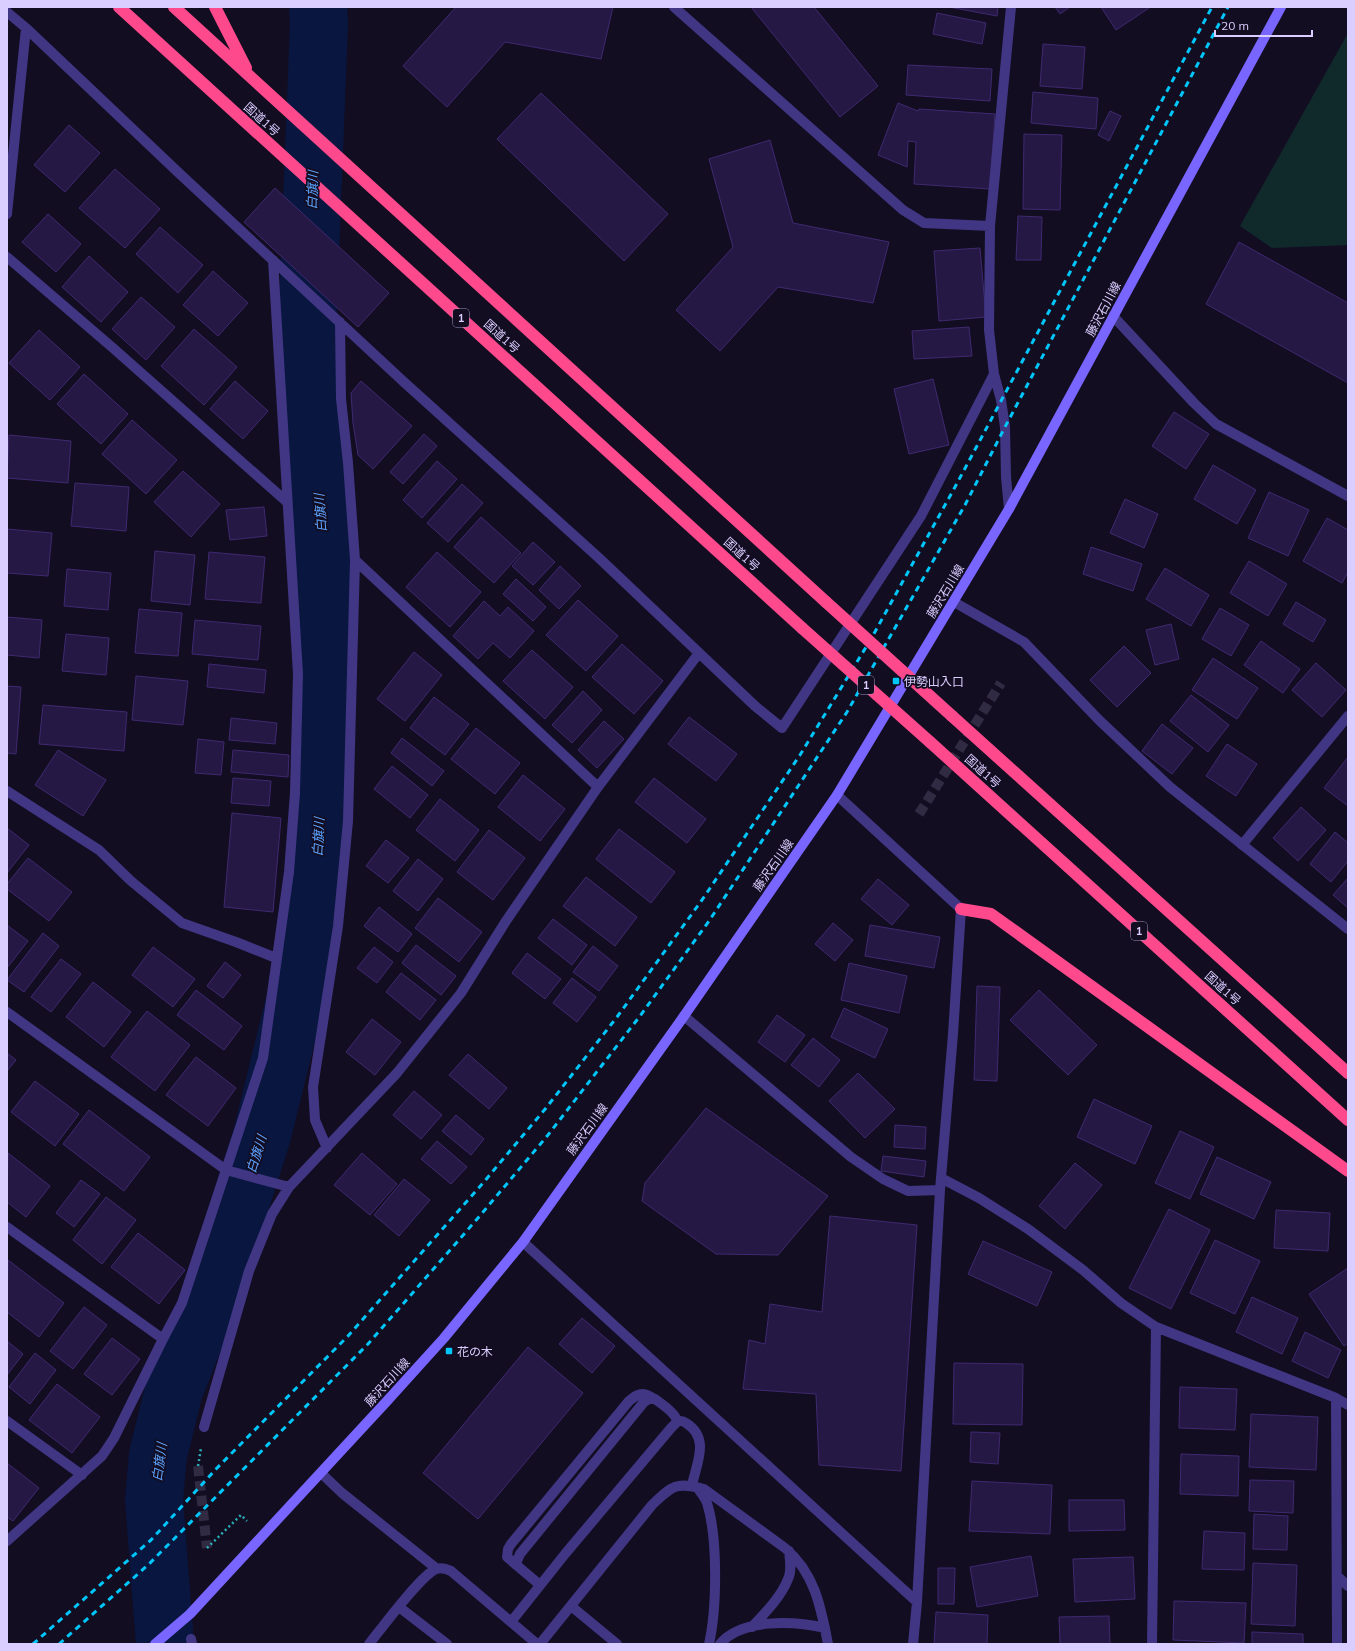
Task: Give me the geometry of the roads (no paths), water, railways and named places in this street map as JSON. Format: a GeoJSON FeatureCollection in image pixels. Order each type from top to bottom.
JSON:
{"type":"FeatureCollection","features":[{"type":"Feature","properties":{"kind":"highway","name":"国道1号"},"geometry":{"type":"LineString","coordinates":[[119,7],[802,628],[1348,1120]]}},
{"type":"Feature","properties":{"kind":"highway","name":"国道1号"},"geometry":{"type":"LineString","coordinates":[[174,7],[826,602],[1348,1073]]}},
{"type":"Feature","properties":{"kind":"highway"},"geometry":{"type":"LineString","coordinates":[[215,7],[250,76]]}},
{"type":"Feature","properties":{"kind":"highway"},"geometry":{"type":"LineString","coordinates":[[961,909],[991,914],[1348,1171]]}},
{"type":"Feature","properties":{"kind":"street"},"geometry":{"type":"LineString","coordinates":[[674,7],[903,210],[924,223],[990,226]]}},
{"type":"Feature","properties":{"kind":"street"},"geometry":{"type":"LineString","coordinates":[[1009,509],[1006,477],[1005,427],[1001,400],[994,374],[989,330],[990,226],[1011,7]]}},
{"type":"Feature","properties":{"kind":"street","name":"藤沢石川線"},"geometry":{"type":"LineString","coordinates":[[155,1644],[190,1614],[321,1473],[444,1338],[523,1242],[684,1016],[837,796],[1009,509],[1281,7]]}},
{"type":"Feature","properties":{"kind":"street"},"geometry":{"type":"LineString","coordinates":[[7,12],[26,28],[340,322],[599,558],[755,706],[782,728],[922,516],[994,374]]}},
{"type":"Feature","properties":{"kind":"street"},"geometry":{"type":"LineString","coordinates":[[7,214],[26,28]]}},
{"type":"Feature","properties":{"kind":"street"},"geometry":{"type":"LineString","coordinates":[[7,257],[114,348],[287,502]]}},
{"type":"Feature","properties":{"kind":"street"},"geometry":{"type":"LineString","coordinates":[[7,1541],[82,1476],[102,1456],[114,1438],[182,1303],[263,1058],[289,872],[295,792],[298,674],[273,260]]}},
{"type":"Feature","properties":{"kind":"street"},"geometry":{"type":"LineString","coordinates":[[1113,316],[1194,403],[1216,424],[1348,496]]}},
{"type":"Feature","properties":{"kind":"street"},"geometry":{"type":"LineString","coordinates":[[327,1148],[315,1120],[313,1087],[338,926],[348,820],[355,560],[348,463],[341,399],[340,322]]}},
{"type":"Feature","properties":{"kind":"street"},"geometry":{"type":"LineString","coordinates":[[355,560],[598,787]]}},
{"type":"Feature","properties":{"kind":"street"},"geometry":{"type":"LineString","coordinates":[[954,602],[1024,642],[1099,720],[1170,787],[1348,929]]}},
{"type":"Feature","properties":{"kind":"street"},"geometry":{"type":"LineString","coordinates":[[204,1427],[249,1271],[272,1214],[289,1187],[397,1073],[461,993],[506,921],[598,787],[699,653]]}},
{"type":"Feature","properties":{"kind":"street"},"geometry":{"type":"LineString","coordinates":[[1242,845],[1348,716]]}},
{"type":"Feature","properties":{"kind":"street"},"geometry":{"type":"LineString","coordinates":[[7,791],[99,850],[131,880],[182,923],[276,958]]}},
{"type":"Feature","properties":{"kind":"street"},"geometry":{"type":"LineString","coordinates":[[837,796],[961,909],[940,1190],[917,1602],[913,1644]]}},
{"type":"Feature","properties":{"kind":"street"},"geometry":{"type":"LineString","coordinates":[[7,1012],[226,1170],[289,1187]]}},
{"type":"Feature","properties":{"kind":"street"},"geometry":{"type":"LineString","coordinates":[[684,1016],[851,1157],[883,1179],[908,1191],[940,1190]]}},
{"type":"Feature","properties":{"kind":"street"},"geometry":{"type":"LineString","coordinates":[[941,1178],[979,1198],[1028,1229],[1083,1270],[1122,1303],[1156,1327],[1336,1398],[1348,1405]]}},
{"type":"Feature","properties":{"kind":"street"},"geometry":{"type":"LineString","coordinates":[[7,1227],[163,1339]]}},
{"type":"Feature","properties":{"kind":"street"},"geometry":{"type":"LineString","coordinates":[[523,1242],[917,1602]]}},
{"type":"Feature","properties":{"kind":"street"},"geometry":{"type":"LineString","coordinates":[[1152,1644],[1156,1327]]}},
{"type":"Feature","properties":{"kind":"street"},"geometry":{"type":"LineString","coordinates":[[540,1585],[508,1557],[508,1549],[629,1401],[635,1396],[641,1394],[648,1395],[655,1399],[677,1418],[677,1421]]}},
{"type":"Feature","properties":{"kind":"street"},"geometry":{"type":"LineString","coordinates":[[1336,1398],[1337,1644]]}},
{"type":"Feature","properties":{"kind":"street"},"geometry":{"type":"LineString","coordinates":[[516,1565],[520,1554],[644,1402],[648,1399],[655,1399]]}},
{"type":"Feature","properties":{"kind":"street"},"geometry":{"type":"LineString","coordinates":[[511,1622],[565,1554],[677,1421],[682,1420],[698,1434],[701,1441],[694,1486],[707,1501],[714,1542],[715,1587],[709,1644]]}},
{"type":"Feature","properties":{"kind":"street"},"geometry":{"type":"LineString","coordinates":[[7,1422],[82,1476]]}},
{"type":"Feature","properties":{"kind":"street"},"geometry":{"type":"LineString","coordinates":[[321,1473],[342,1493],[437,1569]]}},
{"type":"Feature","properties":{"kind":"street"},"geometry":{"type":"LineString","coordinates":[[540,1644],[652,1505],[671,1488],[681,1484],[704,1488],[797,1558],[813,1585],[828,1644]]}},
{"type":"Feature","properties":{"kind":"street"},"geometry":{"type":"LineString","coordinates":[[752,1627],[774,1601],[789,1579],[789,1551]]}},
{"type":"Feature","properties":{"kind":"street"},"geometry":{"type":"LineString","coordinates":[[369,1644],[420,1582],[437,1569],[444,1568],[451,1571],[537,1644]]}},
{"type":"Feature","properties":{"kind":"street"},"geometry":{"type":"LineString","coordinates":[[1337,1576],[1348,1586]]}},
{"type":"Feature","properties":{"kind":"street"},"geometry":{"type":"LineString","coordinates":[[400,1606],[447,1644]]}},
{"type":"Feature","properties":{"kind":"street"},"geometry":{"type":"LineString","coordinates":[[570,1606],[617,1644]]}},
{"type":"Feature","properties":{"kind":"street"},"geometry":{"type":"LineString","coordinates":[[720,1644],[726,1637],[734,1632],[752,1627],[786,1623],[825,1628]]}},
{"type":"Feature","properties":{"kind":"waterway","name":"白旗川"},"geometry":{"type":"LineString","coordinates":[[165,1644],[154,1500],[158,1455],[174,1390],[208,1305],[262,1135],[296,997],[315,897],[322,747],[323,547],[307,332],[319,23],[318,7]]}},
{"type":"Feature","properties":{"kind":"tunnel"},"geometry":{"type":"LineString","coordinates":[[919,814],[1001,683]]}},
{"type":"Feature","properties":{"kind":"tunnel"},"geometry":{"type":"LineString","coordinates":[[198,1466],[207,1548]]}},
{"type":"Feature","properties":{"kind":"railway"},"geometry":{"type":"LineString","coordinates":[[33,1644],[151,1540],[217,1468],[348,1336],[483,1183],[546,1108],[617,1017],[702,900],[800,755],[871,639],[955,487],[1212,7]]}},
{"type":"Feature","properties":{"kind":"railway"},"geometry":{"type":"LineString","coordinates":[[59,1644],[148,1565],[368,1344],[548,1135],[640,1016],[709,921],[847,712],[965,505],[1228,7]]}},
{"type":"Feature","properties":{"kind":"place","name":"伊勢山入口"},"geometry":{"type":"Point","coordinates":[896,681]}},
{"type":"Feature","properties":{"kind":"place","name":"花の木"},"geometry":{"type":"Point","coordinates":[449,1351]}}]}
